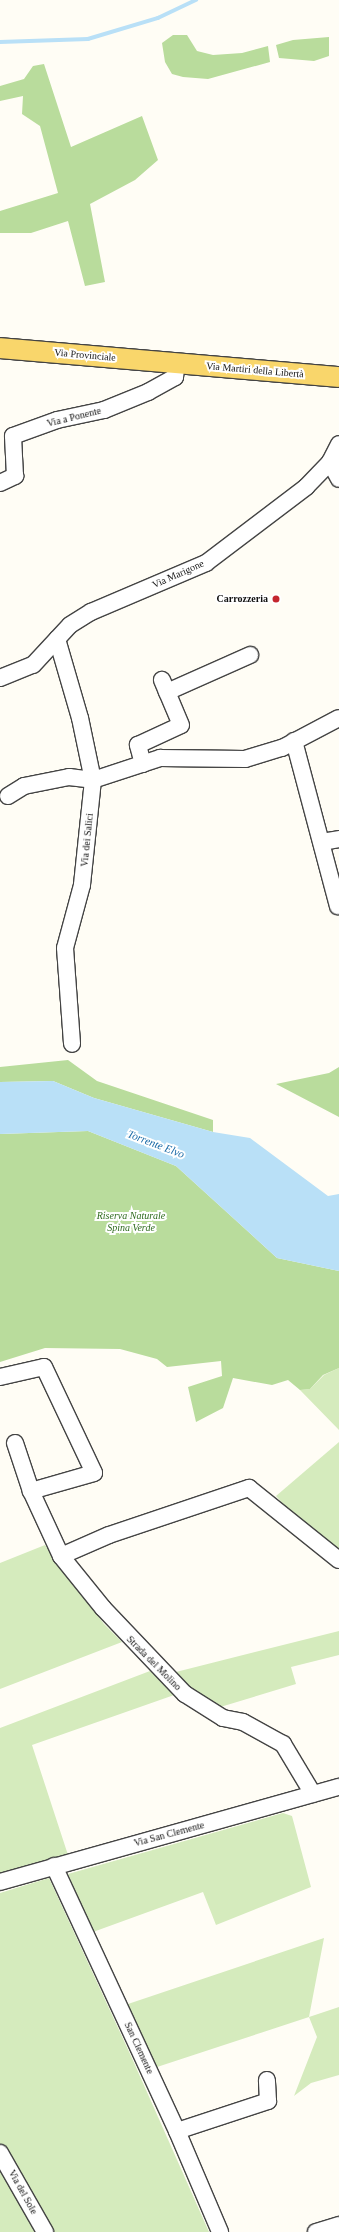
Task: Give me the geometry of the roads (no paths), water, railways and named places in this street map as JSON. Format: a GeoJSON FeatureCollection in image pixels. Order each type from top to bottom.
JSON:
{"type":"FeatureCollection","features":[{"type":"Feature","properties":{"kind":"main road","name":"Via Provinciale"},"geometry":{"type":"LineString","coordinates":[[0,348],[174,363]]}},
{"type":"Feature","properties":{"kind":"main road","name":"Via Martiri della Libertà"},"geometry":{"type":"LineString","coordinates":[[174,363],[339,377]]}},
{"type":"Feature","properties":{"kind":"street","name":"Via a Ponente"},"geometry":{"type":"LineString","coordinates":[[0,483],[15,476],[13,436],[58,420],[104,410],[148,392],[175,377],[174,363]]}},
{"type":"Feature","properties":{"kind":"street","name":"Via Marigone"},"geometry":{"type":"LineString","coordinates":[[0,678],[33,665],[57,639],[91,612],[206,563],[306,488],[330,462],[339,444]]}},
{"type":"Feature","properties":{"kind":"street"},"geometry":{"type":"LineString","coordinates":[[330,462],[339,480]]}},
{"type":"Feature","properties":{"kind":"street","name":"Via dei Salici"},"geometry":{"type":"LineString","coordinates":[[57,639],[80,718],[93,780],[82,885],[65,948],[72,1044]]}},
{"type":"Feature","properties":{"kind":"street"},"geometry":{"type":"LineString","coordinates":[[143,764],[138,745],[181,725],[164,686],[250,655]]}},
{"type":"Feature","properties":{"kind":"street"},"geometry":{"type":"LineString","coordinates":[[8,796],[24,786],[69,777],[93,780],[160,758],[245,759],[294,741],[339,718]]}},
{"type":"Feature","properties":{"kind":"street"},"geometry":{"type":"LineString","coordinates":[[294,741],[338,906]]}},
{"type":"Feature","properties":{"kind":"street"},"geometry":{"type":"LineString","coordinates":[[322,842],[339,839]]}},
{"type":"Feature","properties":{"kind":"street"},"geometry":{"type":"LineString","coordinates":[[0,1377],[44,1367],[94,1472],[31,1491]]}},
{"type":"Feature","properties":{"kind":"street","name":"Strada del Molino"},"geometry":{"type":"LineString","coordinates":[[15,1443],[31,1491],[61,1556],[138,1649],[185,1694],[223,1718],[243,1722],[283,1744],[313,1794]]}},
{"type":"Feature","properties":{"kind":"street"},"geometry":{"type":"LineString","coordinates":[[61,1556],[109,1535],[249,1488],[339,1560]]}},
{"type":"Feature","properties":{"kind":"street","name":"Via San Clemente"},"geometry":{"type":"LineString","coordinates":[[0,1882],[339,1787]]}},
{"type":"Feature","properties":{"kind":"street","name":"San Clemente"},"geometry":{"type":"LineString","coordinates":[[54,1866],[177,2131],[220,2232]]}},
{"type":"Feature","properties":{"kind":"street"},"geometry":{"type":"LineString","coordinates":[[177,2131],[268,2101],[267,2080]]}},
{"type":"Feature","properties":{"kind":"street","name":"Via del Sole"},"geometry":{"type":"LineString","coordinates":[[0,2153],[45,2232]]}},
{"type":"Feature","properties":{"kind":"street"},"geometry":{"type":"LineString","coordinates":[[316,2232],[339,2226]]}},
{"type":"Feature","properties":{"kind":"water","name":"Torrente Elvo"},"geometry":{"type":"Polygon","coordinates":[[[53,1081],[94,1098],[213,1132],[250,1138],[328,1196],[339,1194],[339,1271],[277,1258],[176,1166],[88,1131],[0,1134],[0,1082],[53,1081]]]}},
{"type":"Feature","properties":{"kind":"waterway"},"geometry":{"type":"LineString","coordinates":[[0,42],[88,39],[158,18],[196,0]]}},
{"type":"Feature","properties":{"kind":"place","name":"Carrozzeria"},"geometry":{"type":"Point","coordinates":[276,599]}},
{"type":"Feature","properties":{"kind":"park label","name":"Riserva Naturale Spina Verde"},"geometry":{"type":"Point","coordinates":[131,1220]}}]}
